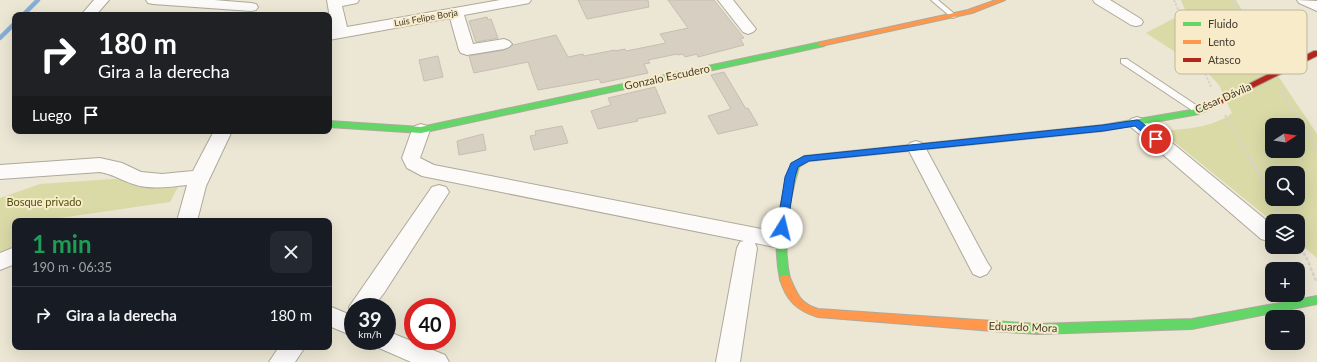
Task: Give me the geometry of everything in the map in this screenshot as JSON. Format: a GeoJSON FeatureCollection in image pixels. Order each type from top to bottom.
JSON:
{"type":"FeatureCollection","features":[{"type":"Feature","properties":{"kind":"street"},"geometry":{"type":"LineString","coordinates":[[91,12],[102,0]]}},
{"type":"Feature","properties":{"kind":"street"},"geometry":{"type":"LineString","coordinates":[[153,0],[251,7]]}},
{"type":"Feature","properties":{"kind":"street"},"geometry":{"type":"LineString","coordinates":[[335,34],[334,10],[352,0]]}},
{"type":"Feature","properties":{"kind":"street","name":"Luis Felipe Borja"},"geometry":{"type":"LineString","coordinates":[[335,34],[524,0]]}},
{"type":"Feature","properties":{"kind":"street"},"geometry":{"type":"LineString","coordinates":[[726,0],[755,28],[740,0]]}},
{"type":"Feature","properties":{"kind":"street","name":"Gonzalo Escudero"},"geometry":{"type":"LineString","coordinates":[[332,124],[421,130],[953,16],[970,12],[1002,0]]}},
{"type":"Feature","properties":{"kind":"street"},"geometry":{"type":"LineString","coordinates":[[1100,0],[1136,22]]}},
{"type":"Feature","properties":{"kind":"street"},"geometry":{"type":"LineString","coordinates":[[1304,0],[1317,7]]}},
{"type":"Feature","properties":{"kind":"street"},"geometry":{"type":"LineString","coordinates":[[456,12],[467,50],[504,44]]}},
{"type":"Feature","properties":{"kind":"street","name":"César Dávila"},"geometry":{"type":"LineString","coordinates":[[1307,59],[1317,54]]}},
{"type":"Feature","properties":{"kind":"street","name":"César Dávila"},"geometry":{"type":"LineString","coordinates":[[780,240],[790,177],[794,165],[807,158],[1103,128],[1137,123],[1199,111],[1276,74]]}},
{"type":"Feature","properties":{"kind":"street"},"geometry":{"type":"LineString","coordinates":[[1137,123],[1265,230]]}},
{"type":"Feature","properties":{"kind":"street"},"geometry":{"type":"LineString","coordinates":[[421,130],[411,158],[414,164],[429,171],[780,240]]}},
{"type":"Feature","properties":{"kind":"street"},"geometry":{"type":"LineString","coordinates":[[187,218],[188,210],[200,177],[222,134]]}},
{"type":"Feature","properties":{"kind":"street"},"geometry":{"type":"LineString","coordinates":[[916,147],[980,268]]}},
{"type":"Feature","properties":{"kind":"street"},"geometry":{"type":"LineString","coordinates":[[0,172],[100,165],[115,168],[138,179],[162,181],[200,177]]}},
{"type":"Feature","properties":{"kind":"street"},"geometry":{"type":"LineString","coordinates":[[367,298],[439,192]]}},
{"type":"Feature","properties":{"kind":"street","name":"Eduardo Mora"},"geometry":{"type":"LineString","coordinates":[[780,240],[784,275],[790,294],[804,309],[826,315],[1038,329],[1192,324],[1317,300]]}},
{"type":"Feature","properties":{"kind":"street"},"geometry":{"type":"LineString","coordinates":[[728,362],[747,248]]}},
{"type":"Feature","properties":{"kind":"street"},"geometry":{"type":"LineString","coordinates":[[0,262],[12,256]]}},
{"type":"Feature","properties":{"kind":"street"},"geometry":{"type":"LineString","coordinates":[[396,345],[437,362]]}},
{"type":"Feature","properties":{"kind":"street"},"geometry":{"type":"LineString","coordinates":[[281,362],[291,350]]}},
{"type":"Feature","properties":{"kind":"lane"},"geometry":{"type":"LineString","coordinates":[[934,0],[953,16]]}},
{"type":"Feature","properties":{"kind":"lane"},"geometry":{"type":"LineString","coordinates":[[1124,61],[1199,111]]}},
{"type":"Feature","properties":{"kind":"path"},"geometry":{"type":"LineString","coordinates":[[1304,254],[1317,283]]}},
{"type":"Feature","properties":{"kind":"green space"},"geometry":{"type":"Polygon","coordinates":[[[1181,0],[1236,0],[1242,10],[1185,10],[1181,0]]]}},
{"type":"Feature","properties":{"kind":"green space"},"geometry":{"type":"Polygon","coordinates":[[[1175,18],[1175,52],[1146,33],[1175,18]]]}},
{"type":"Feature","properties":{"kind":"green space"},"geometry":{"type":"Polygon","coordinates":[[[1209,74],[1277,74],[1317,134],[1317,258],[1305,248],[1305,214],[1265,214],[1265,215],[1161,131],[1207,125],[1232,113],[1219,85],[1209,74]]]}},
{"type":"Feature","properties":{"kind":"green space","name":"Bosque privado"},"geometry":{"type":"Polygon","coordinates":[[[185,174],[170,202],[60,218],[12,218],[12,251],[0,257],[0,198],[40,184],[185,174]]]}},
{"type":"Feature","properties":{"kind":"building"},"geometry":{"type":"Polygon","coordinates":[[[578,0],[648,0],[649,7],[587,19],[578,0]]]}},
{"type":"Feature","properties":{"kind":"building"},"geometry":{"type":"Polygon","coordinates":[[[668,0],[714,0],[744,38],[740,39],[744,45],[698,57],[697,54],[685,57],[683,54],[677,54],[648,60],[650,63],[644,64],[648,73],[601,83],[599,79],[538,90],[528,62],[474,73],[469,56],[504,50],[513,45],[556,35],[568,57],[583,54],[584,56],[615,50],[625,49],[626,51],[666,43],[660,34],[688,28],[668,0]]]}},
{"type":"Feature","properties":{"kind":"building"},"geometry":{"type":"Polygon","coordinates":[[[487,17],[488,20],[491,19],[498,38],[476,42],[469,21],[487,17]]]}},
{"type":"Feature","properties":{"kind":"building"},"geometry":{"type":"Polygon","coordinates":[[[438,56],[443,77],[424,81],[419,60],[438,56]]]}},
{"type":"Feature","properties":{"kind":"building"},"geometry":{"type":"Polygon","coordinates":[[[724,72],[746,109],[748,108],[758,125],[718,134],[708,116],[731,109],[711,75],[724,72]]]}},
{"type":"Feature","properties":{"kind":"building"},"geometry":{"type":"Polygon","coordinates":[[[655,87],[666,113],[637,119],[638,121],[598,129],[591,111],[611,105],[608,98],[655,87]]]}},
{"type":"Feature","properties":{"kind":"building"},"geometry":{"type":"Polygon","coordinates":[[[562,126],[568,143],[534,150],[530,136],[536,135],[535,131],[562,126]]]}},
{"type":"Feature","properties":{"kind":"building"},"geometry":{"type":"Polygon","coordinates":[[[483,134],[486,150],[459,155],[457,141],[483,134]]]}},
{"type":"Feature","properties":{"kind":"waterway"},"geometry":{"type":"LineString","coordinates":[[26,12],[38,0]]}},
{"type":"Feature","properties":{"kind":"waterway"},"geometry":{"type":"LineString","coordinates":[[0,38],[12,26]]}},
{"type":"Feature","properties":{"kind":"traffic: fast"},"geometry":{"type":"LineString","coordinates":[[332,124],[421,130],[821,44]]}},
{"type":"Feature","properties":{"kind":"traffic: fast"},"geometry":{"type":"LineString","coordinates":[[785,279],[781,251],[784,207],[795,165],[807,158],[1103,128],[1199,111],[1215,103]]}},
{"type":"Feature","properties":{"kind":"traffic: fast"},"geometry":{"type":"LineString","coordinates":[[993,326],[1037,329],[1192,324],[1317,300]]}},
{"type":"Feature","properties":{"kind":"traffic: slow"},"geometry":{"type":"LineString","coordinates":[[821,44],[970,12],[1002,0]]}},
{"type":"Feature","properties":{"kind":"traffic: slow"},"geometry":{"type":"LineString","coordinates":[[785,279],[796,301],[806,309],[818,313],[993,326]]}},
{"type":"Feature","properties":{"kind":"traffic: jam"},"geometry":{"type":"LineString","coordinates":[[1307,58],[1317,53]]}},
{"type":"Feature","properties":{"kind":"traffic: jam"},"geometry":{"type":"LineString","coordinates":[[1215,103],[1274,74]]}},
{"type":"Feature","properties":{"kind":"route"},"geometry":{"type":"LineString","coordinates":[[782,228],[790,177],[794,165],[807,158],[1103,128],[1137,123],[1156,139]]}}]}
